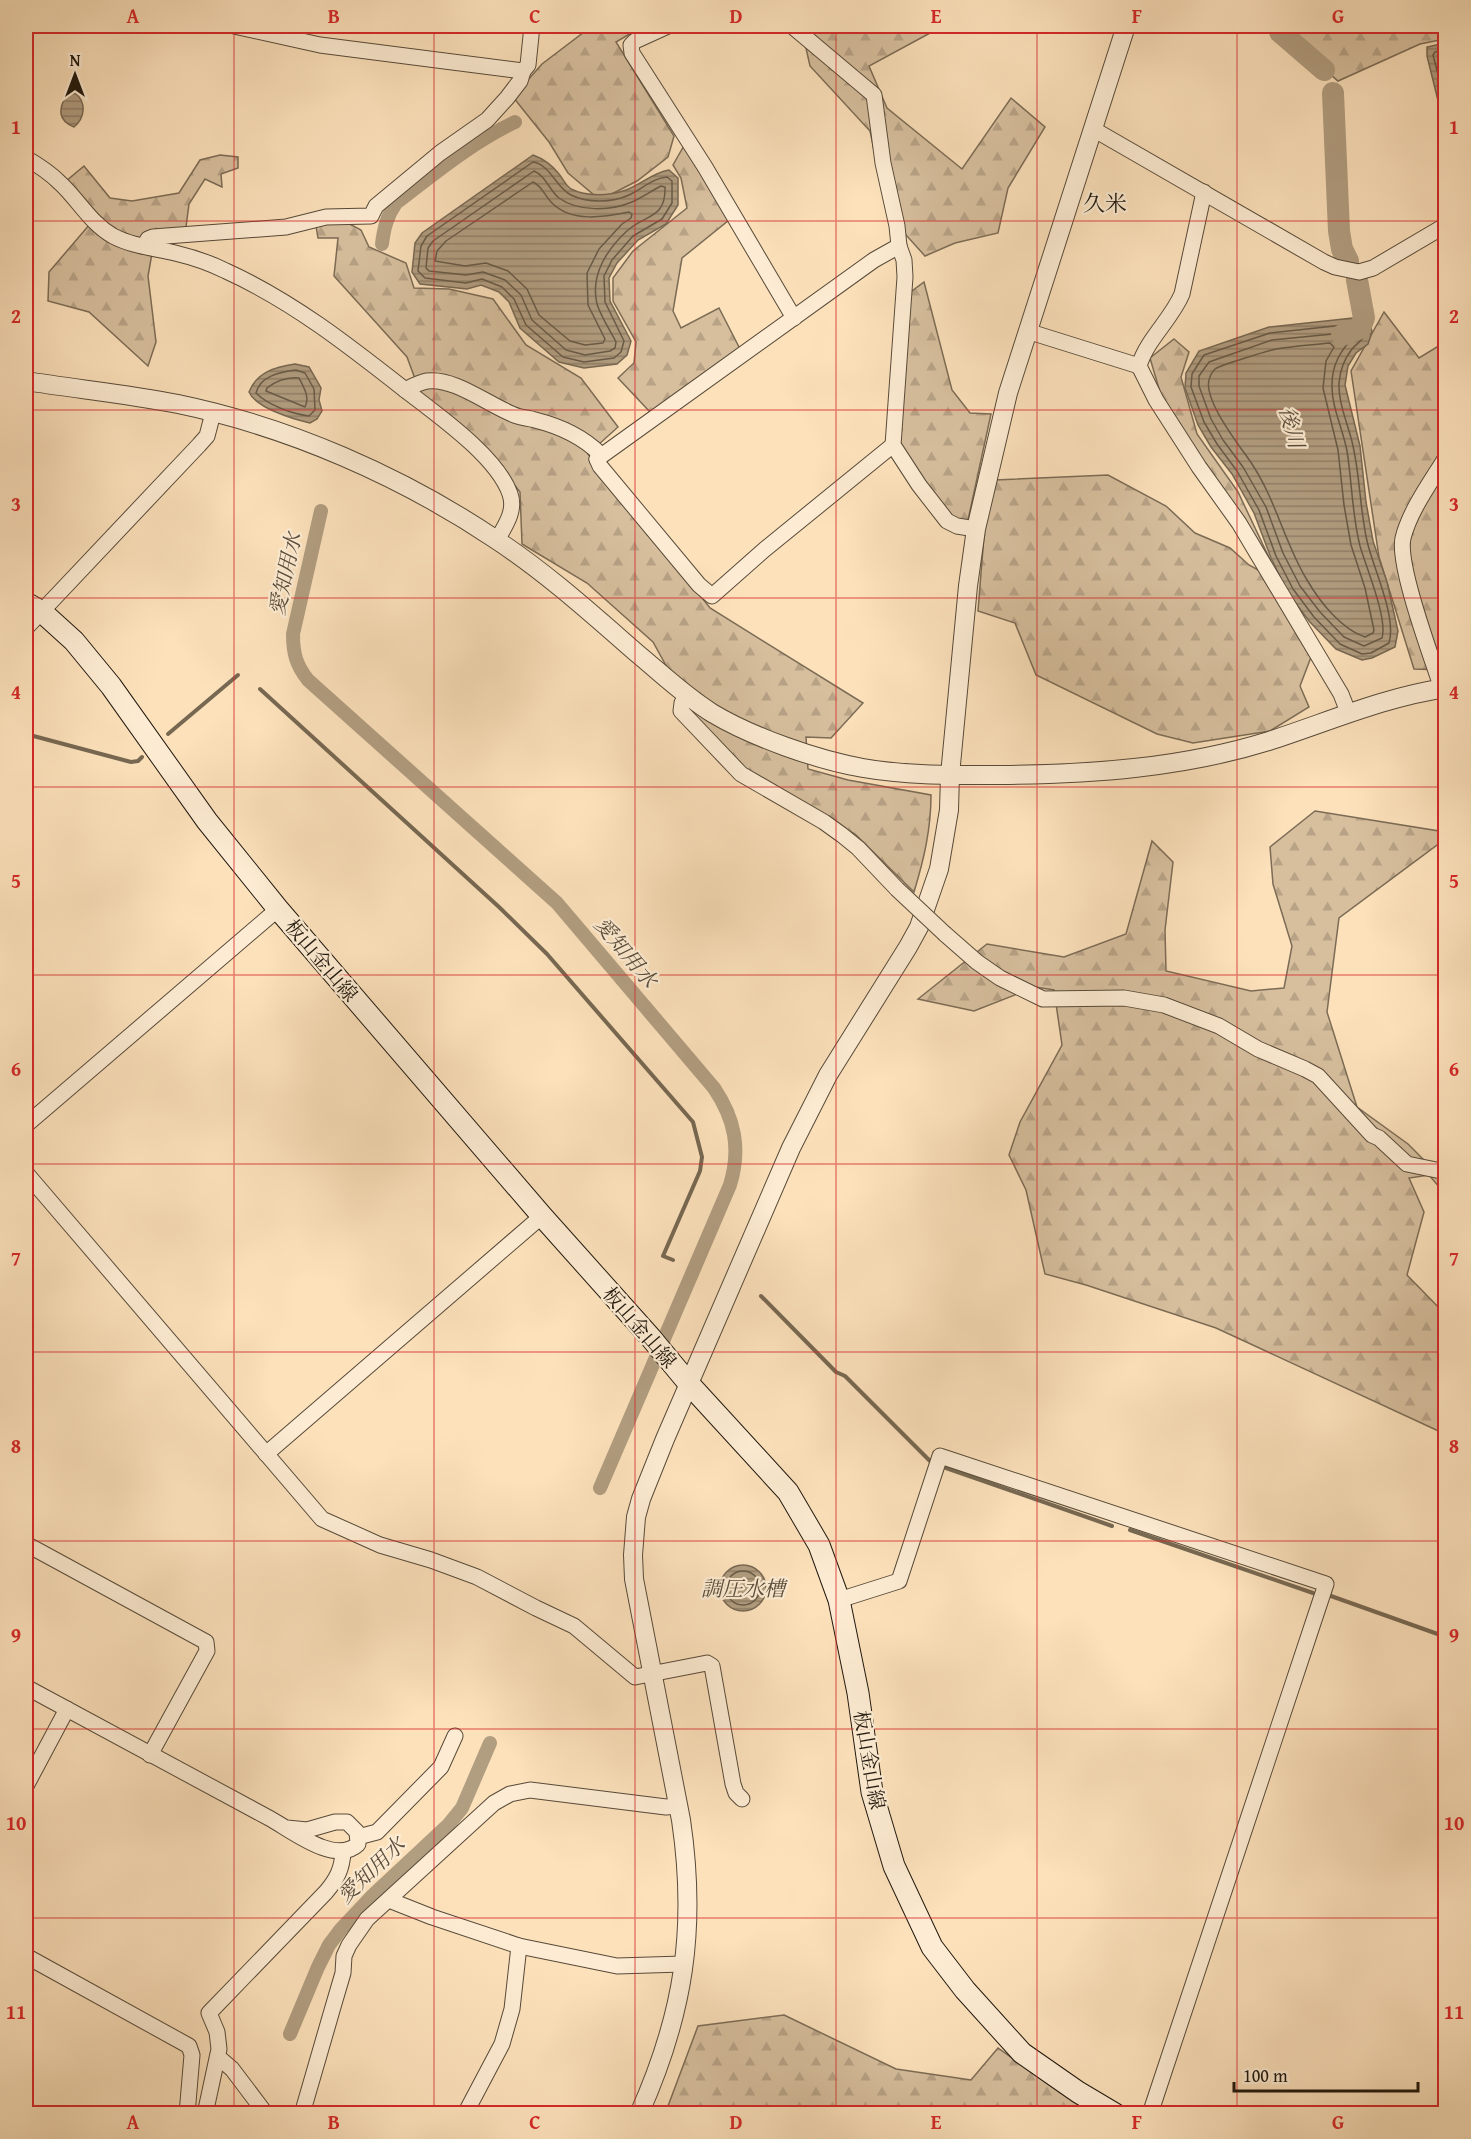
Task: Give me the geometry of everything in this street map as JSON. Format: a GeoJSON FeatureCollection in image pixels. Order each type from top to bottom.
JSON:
{"type":"FeatureCollection","features":[{"type":"Feature","properties":{"kind":"main road","name":"板山金山線"},"geometry":{"type":"LineString","coordinates":[[34,607],[74,641],[111,687],[207,821],[278,909],[542,1216],[690,1385],[788,1492],[819,1545],[839,1600],[858,1693],[872,1792],[894,1866],[932,1947],[965,1990],[1022,2053],[1078,2092],[1115,2114]]}},
{"type":"Feature","properties":{"kind":"street"},"geometry":{"type":"LineString","coordinates":[[234,26],[320,45],[523,71]]}},
{"type":"Feature","properties":{"kind":"street"},"geometry":{"type":"LineString","coordinates":[[144,246],[148,239],[153,237],[286,227],[326,217],[371,216],[376,206],[440,153],[487,120],[520,81],[528,65],[532,26]]}},
{"type":"Feature","properties":{"kind":"street"},"geometry":{"type":"LineString","coordinates":[[668,26],[635,41],[631,45],[632,53],[705,167],[794,318]]}},
{"type":"Feature","properties":{"kind":"street"},"geometry":{"type":"LineString","coordinates":[[792,26],[874,95],[883,163],[897,226],[899,246],[904,260],[905,277],[892,446],[947,521],[957,526],[976,529]]}},
{"type":"Feature","properties":{"kind":"street"},"geometry":{"type":"LineString","coordinates":[[639,2114],[653,2082],[671,2029],[681,1987],[688,1925],[688,1886],[678,1806],[634,1579],[634,1534],[641,1499],[791,1148],[841,1053],[897,968],[919,927],[939,869],[949,810],[950,775],[968,586],[976,529],[998,431],[1027,332],[1126,26]]}},
{"type":"Feature","properties":{"kind":"street"},"geometry":{"type":"LineString","coordinates":[[1093,129],[1335,267],[1359,272],[1374,268],[1446,225]]}},
{"type":"Feature","properties":{"kind":"street"},"geometry":{"type":"LineString","coordinates":[[26,158],[39,165],[59,182],[100,227],[123,241],[204,261],[229,272],[327,329],[405,390],[475,448],[489,461],[504,481],[511,495],[512,509],[497,540]]}},
{"type":"Feature","properties":{"kind":"street"},"geometry":{"type":"LineString","coordinates":[[1204,192],[1182,294],[1142,356],[1139,366],[1156,400],[1199,467],[1239,523],[1341,694],[1348,712]]}},
{"type":"Feature","properties":{"kind":"street"},"geometry":{"type":"LineString","coordinates":[[597,459],[874,260],[899,246]]}},
{"type":"Feature","properties":{"kind":"street"},"geometry":{"type":"LineString","coordinates":[[1027,332],[1139,366]]}},
{"type":"Feature","properties":{"kind":"street"},"geometry":{"type":"LineString","coordinates":[[26,381],[130,396],[213,413],[262,427],[347,458],[431,499],[497,540],[566,591],[688,696],[714,714],[750,731],[823,758],[860,768],[923,775],[1052,774],[1132,769],[1195,759],[1267,742],[1348,712],[1410,694],[1444,688],[1408,579],[1403,558],[1403,539],[1410,520],[1446,457]]}},
{"type":"Feature","properties":{"kind":"street"},"geometry":{"type":"LineString","coordinates":[[405,390],[426,381],[444,382],[477,395],[516,416],[537,420],[575,435],[589,443],[600,454],[597,459]]}},
{"type":"Feature","properties":{"kind":"street"},"geometry":{"type":"LineString","coordinates":[[26,628],[34,607],[207,436],[213,413]]}},
{"type":"Feature","properties":{"kind":"street"},"geometry":{"type":"LineString","coordinates":[[597,459],[600,466],[692,576],[712,596],[764,550],[892,446]]}},
{"type":"Feature","properties":{"kind":"street"},"geometry":{"type":"LineString","coordinates":[[688,696],[682,703],[681,711],[741,774],[842,834],[945,934],[977,962],[1000,978],[1043,999],[1124,998],[1164,1005],[1219,1026],[1258,1049],[1318,1076],[1372,1136],[1379,1138],[1407,1164],[1446,1172]]}},
{"type":"Feature","properties":{"kind":"street"},"geometry":{"type":"LineString","coordinates":[[26,1125],[278,909]]}},
{"type":"Feature","properties":{"kind":"street"},"geometry":{"type":"LineString","coordinates":[[26,1173],[322,1519],[380,1545],[477,1577],[574,1626],[635,1677],[707,1663],[712,1666],[731,1776],[736,1793],[742,1799]]}},
{"type":"Feature","properties":{"kind":"street"},"geometry":{"type":"LineString","coordinates":[[267,1455],[542,1216]]}},
{"type":"Feature","properties":{"kind":"street"},"geometry":{"type":"LineString","coordinates":[[839,1600],[899,1581],[940,1456],[1326,1584],[1150,2114]]}},
{"type":"Feature","properties":{"kind":"street"},"geometry":{"type":"LineString","coordinates":[[26,1544],[206,1642],[207,1651],[150,1755]]}},
{"type":"Feature","properties":{"kind":"street"},"geometry":{"type":"LineString","coordinates":[[26,1687],[287,1828],[305,1840],[330,1850],[343,1852],[358,1844],[358,1837],[352,1826],[342,1821],[308,1830],[287,1828]]}},
{"type":"Feature","properties":{"kind":"street"},"geometry":{"type":"LineString","coordinates":[[26,1786],[67,1709]]}},
{"type":"Feature","properties":{"kind":"street"},"geometry":{"type":"LineString","coordinates":[[358,1837],[377,1832],[441,1767],[455,1736]]}},
{"type":"Feature","properties":{"kind":"street"},"geometry":{"type":"LineString","coordinates":[[302,2114],[343,1973],[346,1950],[367,1919],[494,1803],[510,1794],[530,1790],[666,1807],[678,1806]]}},
{"type":"Feature","properties":{"kind":"street"},"geometry":{"type":"LineString","coordinates":[[205,2114],[218,2057],[219,2039],[209,2013],[336,1880],[343,1852]]}},
{"type":"Feature","properties":{"kind":"street"},"geometry":{"type":"LineString","coordinates":[[389,1900],[519,1946],[617,1965],[683,1964]]}},
{"type":"Feature","properties":{"kind":"street"},"geometry":{"type":"LineString","coordinates":[[465,2114],[502,2044],[512,2009],[519,1946]]}},
{"type":"Feature","properties":{"kind":"street"},"geometry":{"type":"LineString","coordinates":[[26,1956],[189,2046],[192,2055],[187,2114]]}},
{"type":"Feature","properties":{"kind":"street"},"geometry":{"type":"LineString","coordinates":[[218,2057],[232,2069],[266,2114]]}},
{"type":"Feature","properties":{"kind":"green space"},"geometry":{"type":"Polygon","coordinates":[[[592,26],[643,26],[616,42],[674,136],[668,157],[637,181],[600,200],[568,173],[549,142],[513,97],[542,64],[592,26]]]}},
{"type":"Feature","properties":{"kind":"green space"},"geometry":{"type":"Polygon","coordinates":[[[801,26],[943,26],[869,66],[887,108],[962,169],[1011,98],[1045,127],[1008,188],[998,233],[955,243],[925,256],[888,215],[870,131],[810,66],[801,26]]]}},
{"type":"Feature","properties":{"kind":"green space"},"geometry":{"type":"Polygon","coordinates":[[[1276,26],[1445,26],[1445,39],[1420,44],[1338,81],[1276,26]]]}},
{"type":"Feature","properties":{"kind":"green space"},"geometry":{"type":"Polygon","coordinates":[[[685,144],[729,220],[682,258],[673,311],[681,328],[719,308],[740,349],[650,412],[618,378],[634,363],[636,342],[613,301],[613,278],[633,251],[687,208],[681,178],[673,165],[685,144]]]}},
{"type":"Feature","properties":{"kind":"green space"},"geometry":{"type":"Polygon","coordinates":[[[220,155],[238,157],[238,168],[221,174],[222,187],[205,179],[189,204],[186,227],[154,242],[148,276],[156,342],[148,366],[89,312],[48,301],[49,272],[90,224],[65,182],[84,166],[110,198],[132,201],[179,193],[200,160],[220,155]]]}},
{"type":"Feature","properties":{"kind":"green space"},"geometry":{"type":"Polygon","coordinates":[[[342,220],[361,230],[369,247],[406,263],[414,288],[449,289],[493,299],[526,345],[581,378],[618,427],[588,454],[710,608],[863,703],[831,738],[806,737],[808,769],[848,780],[931,795],[926,844],[914,892],[855,834],[744,768],[695,718],[653,642],[587,583],[522,544],[520,492],[484,446],[421,395],[407,357],[334,276],[338,238],[318,238],[316,226],[342,220]]]}},
{"type":"Feature","properties":{"kind":"green space"},"geometry":{"type":"Polygon","coordinates":[[[924,282],[952,390],[970,413],[991,414],[968,520],[962,522],[951,520],[900,451],[908,294],[924,282]]]}},
{"type":"Feature","properties":{"kind":"green space"},"geometry":{"type":"Polygon","coordinates":[[[1384,312],[1419,358],[1445,342],[1445,670],[1414,669],[1379,557],[1351,371],[1384,312]]]}},
{"type":"Feature","properties":{"kind":"green space"},"geometry":{"type":"Polygon","coordinates":[[[1174,339],[1189,352],[1181,377],[1197,434],[1238,492],[1274,568],[1316,644],[1300,686],[1309,707],[1270,731],[1193,743],[1157,734],[1036,675],[1015,623],[978,611],[986,511],[995,480],[1108,475],[1166,506],[1195,533],[1230,548],[1249,565],[1260,571],[1162,399],[1150,358],[1174,339]]]}},
{"type":"Feature","properties":{"kind":"green space"},"geometry":{"type":"Polygon","coordinates":[[[1315,811],[1445,832],[1445,839],[1339,918],[1327,1012],[1357,1107],[1408,1144],[1445,1181],[1445,1194],[1429,1175],[1409,1178],[1424,1212],[1407,1275],[1445,1314],[1445,1434],[1216,1328],[1086,1285],[1045,1274],[1026,1190],[1009,1155],[1020,1122],[1062,1045],[1054,990],[1035,987],[974,1011],[918,999],[987,944],[1064,957],[1126,934],[1152,841],[1173,862],[1165,930],[1166,971],[1251,991],[1284,988],[1292,946],[1273,884],[1270,847],[1315,811]]]}},
{"type":"Feature","properties":{"kind":"green space"},"geometry":{"type":"Polygon","coordinates":[[[784,2015],[896,2069],[971,2080],[998,2048],[1061,2093],[1097,2113],[665,2114],[698,2026],[784,2015]]]}},
{"type":"Feature","properties":{"kind":"water"},"geometry":{"type":"Polygon","coordinates":[[[1446,43],[1445,129],[1427,56],[1427,47],[1446,43]]]}},
{"type":"Feature","properties":{"kind":"water"},"geometry":{"type":"Polygon","coordinates":[[[75,93],[83,105],[83,110],[74,127],[62,117],[61,109],[66,95],[75,93]]]}},
{"type":"Feature","properties":{"kind":"water"},"geometry":{"type":"Polygon","coordinates":[[[533,155],[551,165],[571,189],[584,193],[598,195],[619,192],[669,170],[678,178],[678,205],[666,224],[638,240],[617,263],[609,278],[610,301],[631,341],[627,355],[617,364],[584,368],[559,362],[520,328],[509,302],[499,292],[481,285],[467,289],[420,284],[412,272],[415,243],[422,233],[533,155]]]}},
{"type":"Feature","properties":{"kind":"water"},"geometry":{"type":"Polygon","coordinates":[[[1369,318],[1372,332],[1368,344],[1356,353],[1348,366],[1345,385],[1360,446],[1373,541],[1387,582],[1398,631],[1395,647],[1372,658],[1362,660],[1336,649],[1309,621],[1288,593],[1271,558],[1254,513],[1232,474],[1211,447],[1198,425],[1185,388],[1186,373],[1199,351],[1269,327],[1369,318]]]}},
{"type":"Feature","properties":{"kind":"water"},"geometry":{"type":"Polygon","coordinates":[[[295,364],[309,367],[321,388],[319,400],[322,411],[317,419],[310,423],[267,408],[253,398],[249,392],[252,385],[262,375],[280,367],[295,364]]]}},
{"type":"Feature","properties":{"kind":"water","name":"調圧水槽"},"geometry":{"type":"Polygon","coordinates":[[[743,1565],[759,1572],[766,1588],[759,1604],[743,1611],[727,1604],[720,1588],[727,1572],[743,1565]]]}},
{"type":"Feature","properties":{"kind":"waterway","name":"後川"},"geometry":{"type":"LineString","coordinates":[[1280,32],[1324,70]]}},
{"type":"Feature","properties":{"kind":"waterway","name":"後川"},"geometry":{"type":"LineString","coordinates":[[1333,93],[1339,231],[1342,249],[1348,261]]}},
{"type":"Feature","properties":{"kind":"waterway","name":"愛知用水"},"geometry":{"type":"LineString","coordinates":[[382,244],[386,222],[396,203],[468,149],[515,122]]}},
{"type":"Feature","properties":{"kind":"waterway","name":"後川"},"geometry":{"type":"LineString","coordinates":[[1342,335],[1360,328],[1364,318],[1357,280]]}},
{"type":"Feature","properties":{"kind":"waterway","name":"愛知用水"},"geometry":{"type":"LineString","coordinates":[[321,511],[293,634],[296,659],[308,680],[557,903],[714,1088],[731,1123],[735,1159],[730,1185],[600,1488]]}},
{"type":"Feature","properties":{"kind":"waterway"},"geometry":{"type":"LineString","coordinates":[[168,734],[238,675]]}},
{"type":"Feature","properties":{"kind":"waterway"},"geometry":{"type":"LineString","coordinates":[[260,689],[499,907],[547,954],[693,1122],[702,1157],[700,1171],[663,1256],[673,1260]]}},
{"type":"Feature","properties":{"kind":"waterway"},"geometry":{"type":"LineString","coordinates":[[26,734],[131,762],[138,761],[142,757]]}},
{"type":"Feature","properties":{"kind":"waterway"},"geometry":{"type":"LineString","coordinates":[[761,1296],[836,1372],[845,1376],[931,1462]]}},
{"type":"Feature","properties":{"kind":"waterway"},"geometry":{"type":"LineString","coordinates":[[946,1468],[1112,1526]]}},
{"type":"Feature","properties":{"kind":"waterway"},"geometry":{"type":"LineString","coordinates":[[1130,1530],[1313,1593]]}},
{"type":"Feature","properties":{"kind":"waterway"},"geometry":{"type":"LineString","coordinates":[[1331,1596],[1446,1637]]}},
{"type":"Feature","properties":{"kind":"waterway","name":"愛知用水"},"geometry":{"type":"LineString","coordinates":[[290,2034],[329,1945],[373,1895],[449,1824],[462,1808],[490,1743]]}},
{"type":"Feature","properties":{"kind":"district","name":"久米"},"geometry":{"type":"Point","coordinates":[1105,203]}}]}
